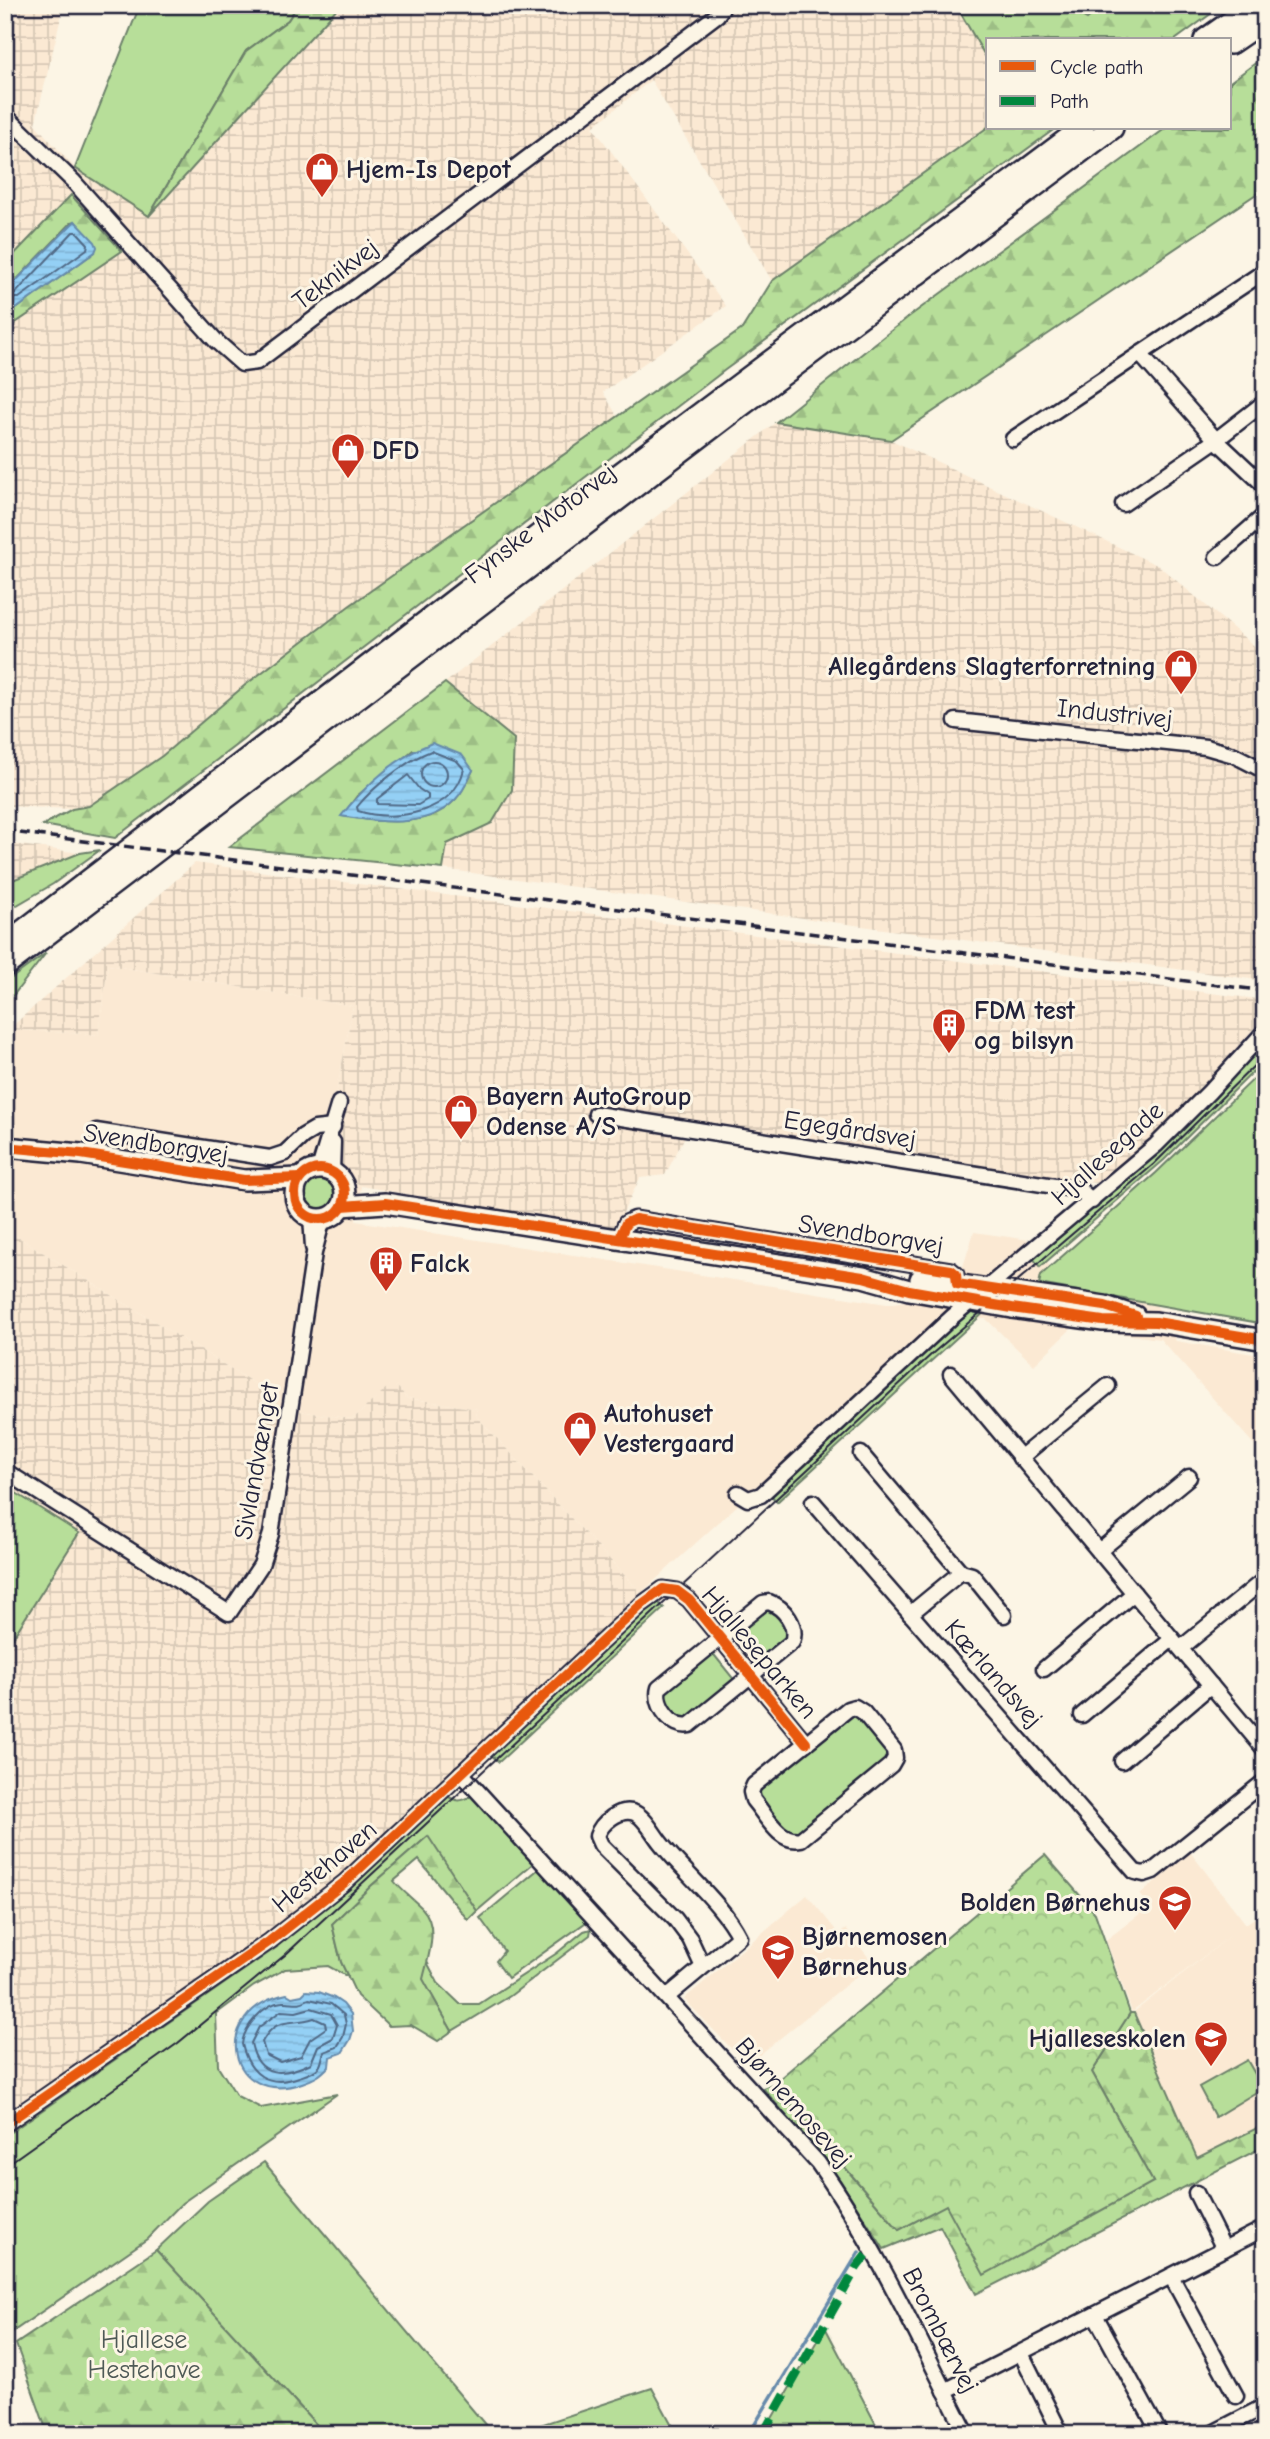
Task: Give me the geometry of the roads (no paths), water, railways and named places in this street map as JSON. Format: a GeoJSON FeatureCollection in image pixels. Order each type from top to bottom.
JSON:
{"type":"FeatureCollection","features":[{"type":"Feature","properties":{"kind":"highway"},"geometry":{"type":"LineString","coordinates":[[1208,38],[1255,5]]}},
{"type":"Feature","properties":{"kind":"highway"},"geometry":{"type":"LineString","coordinates":[[1232,42],[1265,19]]}},
{"type":"Feature","properties":{"kind":"highway","name":"Fynske Motorvej"},"geometry":{"type":"LineString","coordinates":[[5,945],[587,499],[1080,130]]}},
{"type":"Feature","properties":{"kind":"highway","name":"Fynske Motorvej"},"geometry":{"type":"LineString","coordinates":[[5,966],[742,404],[1109,130]]}},
{"type":"Feature","properties":{"kind":"main road","name":"Svendborgvej"},"geometry":{"type":"LineString","coordinates":[[5,1137],[44,1143],[81,1154]]}},
{"type":"Feature","properties":{"kind":"main road","name":"Svendborgvej"},"geometry":{"type":"LineString","coordinates":[[5,1147],[81,1154],[244,1180],[300,1178]]}},
{"type":"Feature","properties":{"kind":"main road"},"geometry":{"type":"LineString","coordinates":[[309,1170],[326,1170],[338,1177],[343,1197],[333,1215],[317,1218],[303,1213],[295,1199],[296,1188],[300,1178],[309,1170]]}},
{"type":"Feature","properties":{"kind":"main road","name":"Svendborgvej"},"geometry":{"type":"LineString","coordinates":[[244,1180],[295,1199]]}},
{"type":"Feature","properties":{"kind":"main road","name":"Svendborgvej"},"geometry":{"type":"LineString","coordinates":[[343,1197],[863,1278],[909,1290],[979,1294],[1103,1321],[1156,1322],[1265,1340]]}},
{"type":"Feature","properties":{"kind":"main road","name":"Svendborgvej"},"geometry":{"type":"LineString","coordinates":[[863,1278],[912,1278],[957,1284],[979,1294]]}},
{"type":"Feature","properties":{"kind":"street","name":"Teknikvej"},"geometry":{"type":"LineString","coordinates":[[5,115],[74,181],[216,341],[242,364],[257,362],[718,15],[724,5]]}},
{"type":"Feature","properties":{"kind":"street"},"geometry":{"type":"LineString","coordinates":[[1013,439],[1265,271]]}},
{"type":"Feature","properties":{"kind":"street"},"geometry":{"type":"LineString","coordinates":[[1140,354],[1216,440],[1265,486]]}},
{"type":"Feature","properties":{"kind":"street"},"geometry":{"type":"LineString","coordinates":[[1122,504],[1216,440],[1265,402]]}},
{"type":"Feature","properties":{"kind":"street"},"geometry":{"type":"LineString","coordinates":[[1217,557],[1265,515]]}},
{"type":"Feature","properties":{"kind":"street","name":"Industrivej"},"geometry":{"type":"LineString","coordinates":[[956,720],[1206,747],[1234,755],[1265,771]]}},
{"type":"Feature","properties":{"kind":"street","name":"Hjallesegade"},"geometry":{"type":"LineString","coordinates":[[979,1294],[1092,1201],[1165,1136],[1265,1031]]}},
{"type":"Feature","properties":{"kind":"street"},"geometry":{"type":"LineString","coordinates":[[326,1170],[339,1103]]}},
{"type":"Feature","properties":{"kind":"street","name":"Egegårdsvej"},"geometry":{"type":"LineString","coordinates":[[596,1114],[1075,1189],[1092,1201]]}},
{"type":"Feature","properties":{"kind":"street"},"geometry":{"type":"LineString","coordinates":[[96,1131],[270,1158],[285,1153],[315,1129],[333,1127]]}},
{"type":"Feature","properties":{"kind":"street","name":"Sivlandvænget"},"geometry":{"type":"LineString","coordinates":[[5,1471],[229,1613],[261,1564],[271,1534],[314,1253],[311,1239],[317,1218]]}},
{"type":"Feature","properties":{"kind":"street","name":"Svendborgvej"},"geometry":{"type":"LineString","coordinates":[[619,1239],[626,1223],[635,1219],[951,1270],[957,1274],[957,1284]]}},
{"type":"Feature","properties":{"kind":"street"},"geometry":{"type":"LineString","coordinates":[[738,1493],[748,1499],[761,1495],[979,1294]]}},
{"type":"Feature","properties":{"kind":"street"},"geometry":{"type":"LineString","coordinates":[[951,1374],[1265,1750]]}},
{"type":"Feature","properties":{"kind":"street"},"geometry":{"type":"LineString","coordinates":[[1020,1458],[1108,1386]]}},
{"type":"Feature","properties":{"kind":"street"},"geometry":{"type":"LineString","coordinates":[[861,1454],[961,1572],[972,1575],[1004,1615]]}},
{"type":"Feature","properties":{"kind":"street"},"geometry":{"type":"LineString","coordinates":[[1099,1551],[1189,1477]]}},
{"type":"Feature","properties":{"kind":"street","name":"Kærlandsvej"},"geometry":{"type":"LineString","coordinates":[[813,1502],[1126,1864],[1139,1874],[1148,1873],[1158,1867],[1265,1781]]}},
{"type":"Feature","properties":{"kind":"street"},"geometry":{"type":"LineString","coordinates":[[910,1614],[961,1572]]}},
{"type":"Feature","properties":{"kind":"street"},"geometry":{"type":"LineString","coordinates":[[1082,1715],[1265,1579]]}},
{"type":"Feature","properties":{"kind":"street","name":"Hjalleseparken"},"geometry":{"type":"LineString","coordinates":[[641,1605],[663,1590],[677,1591],[689,1600],[806,1743]]}},
{"type":"Feature","properties":{"kind":"street"},"geometry":{"type":"LineString","coordinates":[[1044,1669],[1134,1593]]}},
{"type":"Feature","properties":{"kind":"street","name":"Hjalleseparken"},"geometry":{"type":"LineString","coordinates":[[763,1603],[777,1605],[794,1627],[795,1633],[792,1642],[690,1725],[682,1727],[675,1724],[658,1703],[656,1696],[659,1688],[721,1637],[763,1603]]}},
{"type":"Feature","properties":{"kind":"street","name":"Hestehaven"},"geometry":{"type":"LineString","coordinates":[[5,2124],[270,1941],[345,1882],[641,1605]]}},
{"type":"Feature","properties":{"kind":"street"},"geometry":{"type":"LineString","coordinates":[[1122,1761],[1211,1685]]}},
{"type":"Feature","properties":{"kind":"street","name":"Hjalleseparken"},"geometry":{"type":"LineString","coordinates":[[855,1707],[863,1712],[894,1750],[895,1758],[891,1765],[801,1839],[792,1841],[784,1838],[753,1800],[751,1792],[754,1785],[806,1743],[848,1709],[855,1707]]}},
{"type":"Feature","properties":{"kind":"street","name":"Bjørnemosevej"},"geometry":{"type":"LineString","coordinates":[[461,1773],[668,1996],[818,2163],[871,2249]]}},
{"type":"Feature","properties":{"kind":"street"},"geometry":{"type":"LineString","coordinates":[[668,1996],[739,1937],[730,1919],[674,1860],[634,1812],[622,1813],[605,1822],[597,1836],[601,1844],[675,1919],[690,1939],[703,1966]]}},
{"type":"Feature","properties":{"kind":"street"},"geometry":{"type":"LineString","coordinates":[[1196,2193],[1224,2249]]}},
{"type":"Feature","properties":{"kind":"street"},"geometry":{"type":"LineString","coordinates":[[945,2391],[1265,2228]]}},
{"type":"Feature","properties":{"kind":"street","name":"Brombærvej"},"geometry":{"type":"LineString","coordinates":[[871,2249],[967,2434]]}},
{"type":"Feature","properties":{"kind":"street"},"geometry":{"type":"LineString","coordinates":[[1171,2276],[1236,2396]]}},
{"type":"Feature","properties":{"kind":"street"},"geometry":{"type":"LineString","coordinates":[[1096,2315],[1160,2434]]}},
{"type":"Feature","properties":{"kind":"street"},"geometry":{"type":"LineString","coordinates":[[1020,2353],[1061,2434]]}},
{"type":"Feature","properties":{"kind":"street"},"geometry":{"type":"LineString","coordinates":[[1211,2434],[1265,2406]]}},
{"type":"Feature","properties":{"kind":"water"},"geometry":{"type":"Polygon","coordinates":[[[75,221],[95,242],[95,252],[5,317],[5,292],[75,221]]]}},
{"type":"Feature","properties":{"kind":"water"},"geometry":{"type":"Polygon","coordinates":[[[432,743],[462,755],[473,770],[460,794],[448,806],[435,814],[405,821],[341,816],[360,794],[394,764],[432,743]]]}},
{"type":"Feature","properties":{"kind":"water"},"geometry":{"type":"Polygon","coordinates":[[[306,1991],[319,1992],[343,2004],[351,2014],[353,2031],[350,2040],[342,2053],[330,2057],[329,2066],[323,2072],[302,2083],[277,2087],[257,2082],[244,2071],[237,2055],[237,2036],[245,2019],[261,2004],[287,1994],[292,1997],[302,1995],[306,1991]]]}},
{"type":"Feature","properties":{"kind":"waterway"},"geometry":{"type":"LineString","coordinates":[[749,2434],[859,2252]]}},
{"type":"Feature","properties":{"kind":"tram line"},"geometry":{"type":"LineString","coordinates":[[5,2166],[178,2043],[285,1955],[933,1353],[1154,1164],[1265,1055]]}},
{"type":"Feature","properties":{"kind":"railway"},"geometry":{"type":"LineString","coordinates":[[5,831],[1265,991]]}},
{"type":"Feature","properties":{"kind":"place","name":"Hjem-Is Depot"},"geometry":{"type":"Point","coordinates":[322,199]}},
{"type":"Feature","properties":{"kind":"place","name":"DFD"},"geometry":{"type":"Point","coordinates":[348,480]}},
{"type":"Feature","properties":{"kind":"place","name":"Allegårdens Slagterforretning"},"geometry":{"type":"Point","coordinates":[1181,696]}},
{"type":"Feature","properties":{"kind":"place","name":"FDM test og bilsyn"},"geometry":{"type":"Point","coordinates":[949,1055]}},
{"type":"Feature","properties":{"kind":"place","name":"Bayern AutoGroup Odense A/S"},"geometry":{"type":"Point","coordinates":[461,1141]}},
{"type":"Feature","properties":{"kind":"place","name":"Falck"},"geometry":{"type":"Point","coordinates":[386,1293]}},
{"type":"Feature","properties":{"kind":"place","name":"Autohuset Vestergaard"},"geometry":{"type":"Point","coordinates":[580,1458]}},
{"type":"Feature","properties":{"kind":"place","name":"Bolden Børnehus"},"geometry":{"type":"Point","coordinates":[1175,1932]}},
{"type":"Feature","properties":{"kind":"place","name":"Bjørnemosen Børnehus"},"geometry":{"type":"Point","coordinates":[778,1981]}},
{"type":"Feature","properties":{"kind":"place","name":"Hjalleseskolen"},"geometry":{"type":"Point","coordinates":[1211,2068]}},
{"type":"Feature","properties":{"kind":"park label","name":"Hjallese Hestehave"},"geometry":{"type":"Point","coordinates":[144,2354]}}]}
